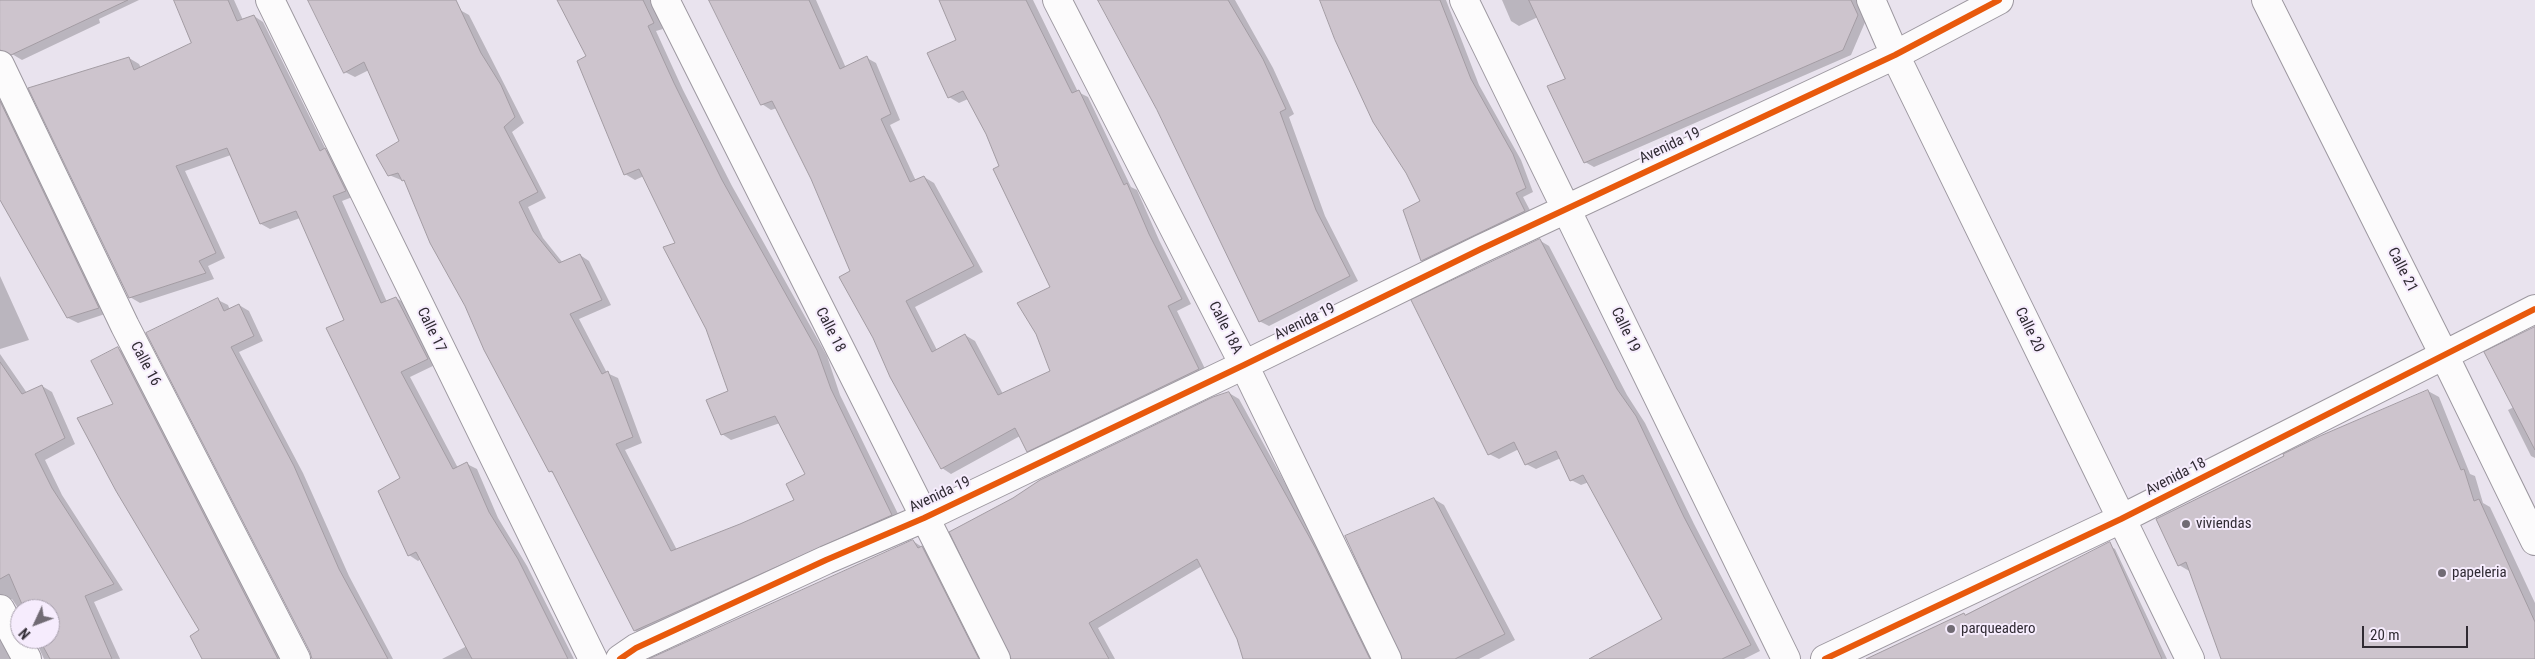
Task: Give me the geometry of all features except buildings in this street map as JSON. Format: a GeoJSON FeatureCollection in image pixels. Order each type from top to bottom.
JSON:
{"type":"FeatureCollection","features":[{"type":"Feature","properties":{"kind":"street","name":"Calle 17"},"geometry":{"type":"LineString","coordinates":[[270,0],[593,659]]}},
{"type":"Feature","properties":{"kind":"street","name":"Calle 18"},"geometry":{"type":"LineString","coordinates":[[665,0],[996,659]]}},
{"type":"Feature","properties":{"kind":"street","name":"Calle 18A"},"geometry":{"type":"LineString","coordinates":[[1057,0],[1244,365],[1387,659]]}},
{"type":"Feature","properties":{"kind":"street","name":"Calle 19"},"geometry":{"type":"LineString","coordinates":[[1464,0],[1786,659]]}},
{"type":"Feature","properties":{"kind":"street","name":"Calle 20"},"geometry":{"type":"LineString","coordinates":[[1871,0],[1895,55],[2190,659]]}},
{"type":"Feature","properties":{"kind":"street","name":"Avenida 19"},"geometry":{"type":"LineString","coordinates":[[620,659],[636,648],[826,560],[924,518],[1566,209],[1895,55],[1998,0]]}},
{"type":"Feature","properties":{"kind":"street","name":"Calle 21"},"geometry":{"type":"LineString","coordinates":[[2266,0],[2444,354],[2535,541]]}},
{"type":"Feature","properties":{"kind":"street","name":"Calle 16"},"geometry":{"type":"LineString","coordinates":[[0,65],[125,326],[296,659]]}},
{"type":"Feature","properties":{"kind":"street","name":"Avenida 18"},"geometry":{"type":"LineString","coordinates":[[1825,659],[2121,519],[2535,309]]}},
{"type":"Feature","properties":{"kind":"street"},"geometry":{"type":"LineString","coordinates":[[0,609],[27,659]]}},
{"type":"Feature","properties":{"kind":"cycle path"},"geometry":{"type":"LineString","coordinates":[[620,659],[636,648],[826,560],[924,518],[1481,249],[1895,55],[1999,0]]}},
{"type":"Feature","properties":{"kind":"cycle path"},"geometry":{"type":"LineString","coordinates":[[1825,659],[2121,519],[2535,309]]}},
{"type":"Feature","properties":{"kind":"place","name":"viviendas"},"geometry":{"type":"Point","coordinates":[2186,524]}},
{"type":"Feature","properties":{"kind":"place","name":"papeleria"},"geometry":{"type":"Point","coordinates":[2442,573]}},
{"type":"Feature","properties":{"kind":"place","name":"parqueadero"},"geometry":{"type":"Point","coordinates":[1951,629]}}]}
